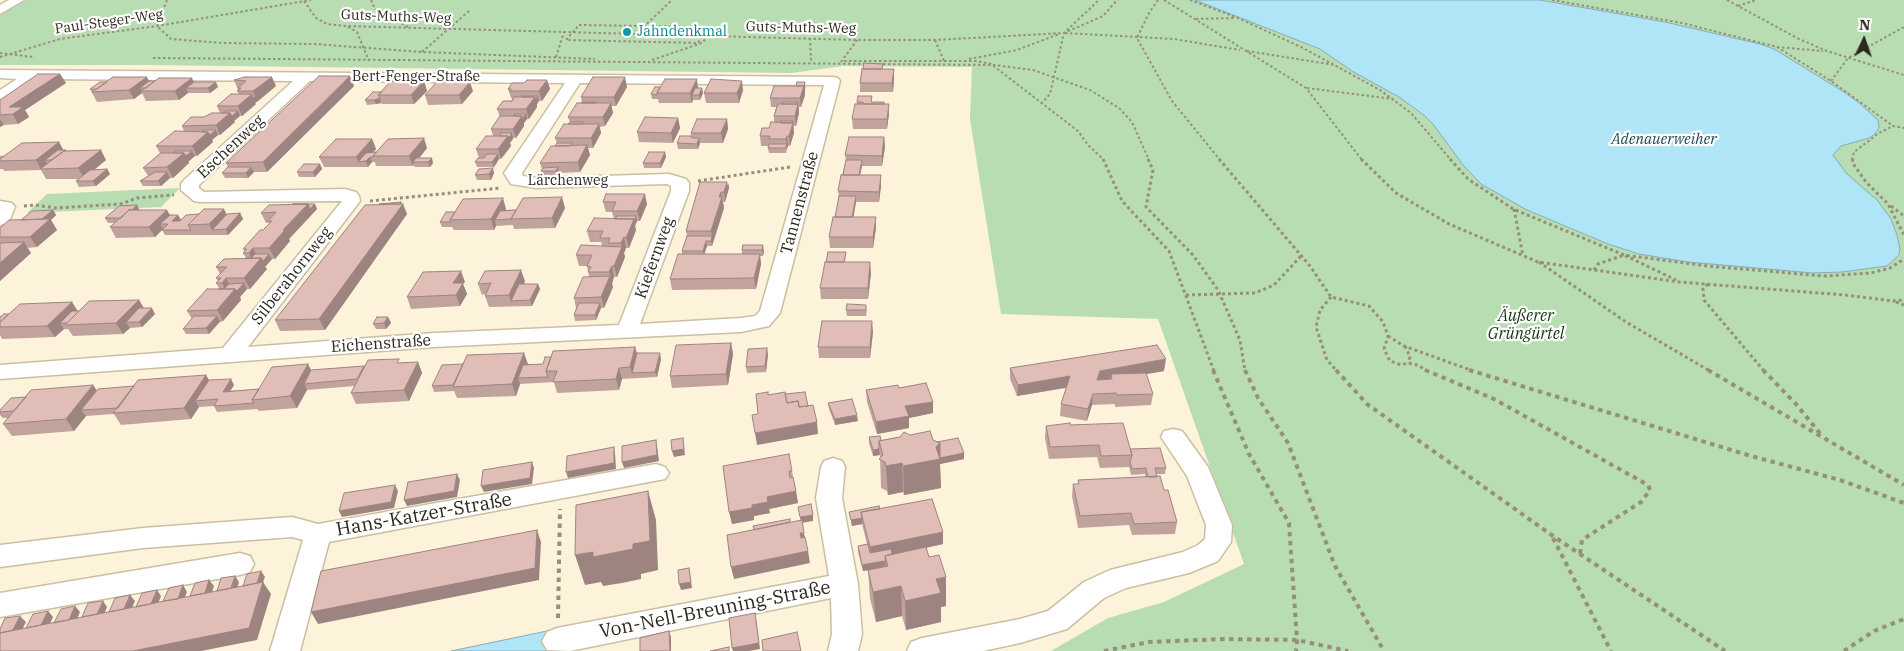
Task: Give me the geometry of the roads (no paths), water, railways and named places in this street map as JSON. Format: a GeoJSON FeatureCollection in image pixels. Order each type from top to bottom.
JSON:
{"type":"FeatureCollection","features":[{"type":"Feature","properties":{"kind":"street"},"geometry":{"type":"LineString","coordinates":[[0,10],[18,0]]}},
{"type":"Feature","properties":{"kind":"street","name":"Bert-Fenger-Straße"},"geometry":{"type":"LineString","coordinates":[[0,74],[833,81]]}},
{"type":"Feature","properties":{"kind":"street"},"geometry":{"type":"LineString","coordinates":[[0,97],[34,74]]}},
{"type":"Feature","properties":{"kind":"street","name":"Eschenweg"},"geometry":{"type":"LineString","coordinates":[[307,76],[190,184],[190,190],[200,197],[344,194],[350,200]]}},
{"type":"Feature","properties":{"kind":"street","name":"Lärchenweg"},"geometry":{"type":"LineString","coordinates":[[576,78],[514,173],[517,180],[536,183],[669,180],[680,183]]}},
{"type":"Feature","properties":{"kind":"street","name":"Tannenstraße"},"geometry":{"type":"LineString","coordinates":[[762,321],[770,313],[833,81]]}},
{"type":"Feature","properties":{"kind":"street","name":"Kiefernweg"},"geometry":{"type":"LineString","coordinates":[[627,331],[677,198],[680,183]]}},
{"type":"Feature","properties":{"kind":"street","name":"Silberahornweg"},"geometry":{"type":"LineString","coordinates":[[230,355],[350,200]]}},
{"type":"Feature","properties":{"kind":"street","name":"Eichenstraße"},"geometry":{"type":"LineString","coordinates":[[0,372],[434,340],[741,325],[762,321]]}},
{"type":"Feature","properties":{"kind":"street"},"geometry":{"type":"LineString","coordinates":[[922,651],[1020,631],[1057,620],[1094,590],[1120,578],[1189,562],[1208,553],[1218,542],[1218,526],[1199,473],[1172,437]]}},
{"type":"Feature","properties":{"kind":"street","name":"Von-Nell-Breuning-Straße"},"geometry":{"type":"LineString","coordinates":[[833,467],[829,498],[844,584],[847,634],[843,651]]}},
{"type":"Feature","properties":{"kind":"street","name":"Hans-Katzer-Straße"},"geometry":{"type":"LineString","coordinates":[[285,651],[318,534],[656,473]]}},
{"type":"Feature","properties":{"kind":"street"},"geometry":{"type":"LineString","coordinates":[[0,556],[143,538],[292,527],[318,534]]}},
{"type":"Feature","properties":{"kind":"street"},"geometry":{"type":"LineString","coordinates":[[0,604],[240,564]]}},
{"type":"Feature","properties":{"kind":"street","name":"Von-Nell-Breuning-Straße"},"geometry":{"type":"LineString","coordinates":[[557,641],[844,584]]}},
{"type":"Feature","properties":{"kind":"water","name":"Adenauerweiher"},"geometry":{"type":"Polygon","coordinates":[[[1195,0],[1540,0],[1665,22],[1774,49],[1844,92],[1878,120],[1879,128],[1875,134],[1869,138],[1841,146],[1833,155],[1847,174],[1877,200],[1891,219],[1897,235],[1900,249],[1899,255],[1887,266],[1842,272],[1813,273],[1688,262],[1639,254],[1608,244],[1527,210],[1481,184],[1463,165],[1425,116],[1399,97],[1352,71],[1320,49],[1195,0]]]}},
{"type":"Feature","properties":{"kind":"water"},"geometry":{"type":"Polygon","coordinates":[[[547,631],[547,651],[451,651],[547,631]]]}},
{"type":"Feature","properties":{"kind":"place","name":"Jahndenkmal"},"geometry":{"type":"Point","coordinates":[627,32]}},
{"type":"Feature","properties":{"kind":"park label","name":"Äußerer Grüngürtel"},"geometry":{"type":"Point","coordinates":[1526,325]}}]}
